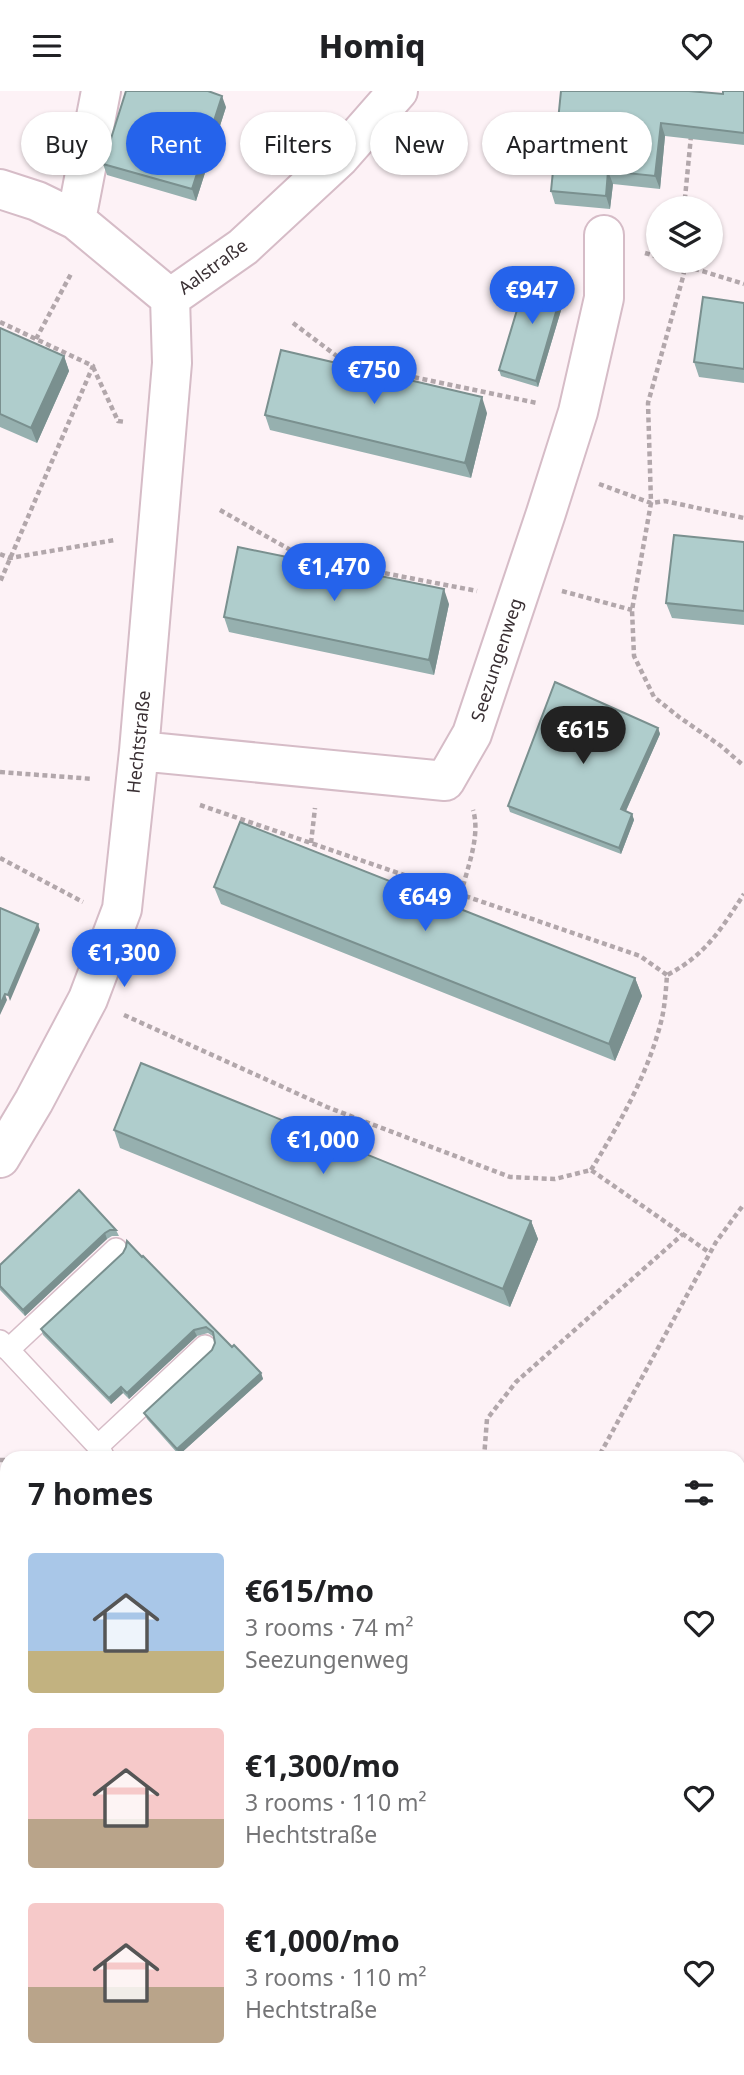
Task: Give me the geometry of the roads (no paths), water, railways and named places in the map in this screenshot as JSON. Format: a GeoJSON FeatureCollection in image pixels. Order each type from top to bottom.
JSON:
{"type":"FeatureCollection","features":[{"type":"Feature","properties":{"kind":"street"},"geometry":{"type":"LineString","coordinates":[[76,220],[101,91]]}},
{"type":"Feature","properties":{"kind":"street","name":"Aalstraße"},"geometry":{"type":"LineString","coordinates":[[0,189],[37,201],[76,220],[170,298],[243,247],[340,157],[398,91]]}},
{"type":"Feature","properties":{"kind":"street","name":"Seezungenweg"},"geometry":{"type":"LineString","coordinates":[[137,767],[445,781],[472,734],[578,412],[604,298],[604,235]]}},
{"type":"Feature","properties":{"kind":"street","name":"Hechtstraße"},"geometry":{"type":"LineString","coordinates":[[0,1158],[34,1101],[88,999],[122,909],[172,363],[170,298]]}},
{"type":"Feature","properties":{"kind":"lane"},"geometry":{"type":"LineString","coordinates":[[100,1451],[4,1346],[116,1249]]}},
{"type":"Feature","properties":{"kind":"lane"},"geometry":{"type":"LineString","coordinates":[[102,1451],[205,1346]]}}]}
